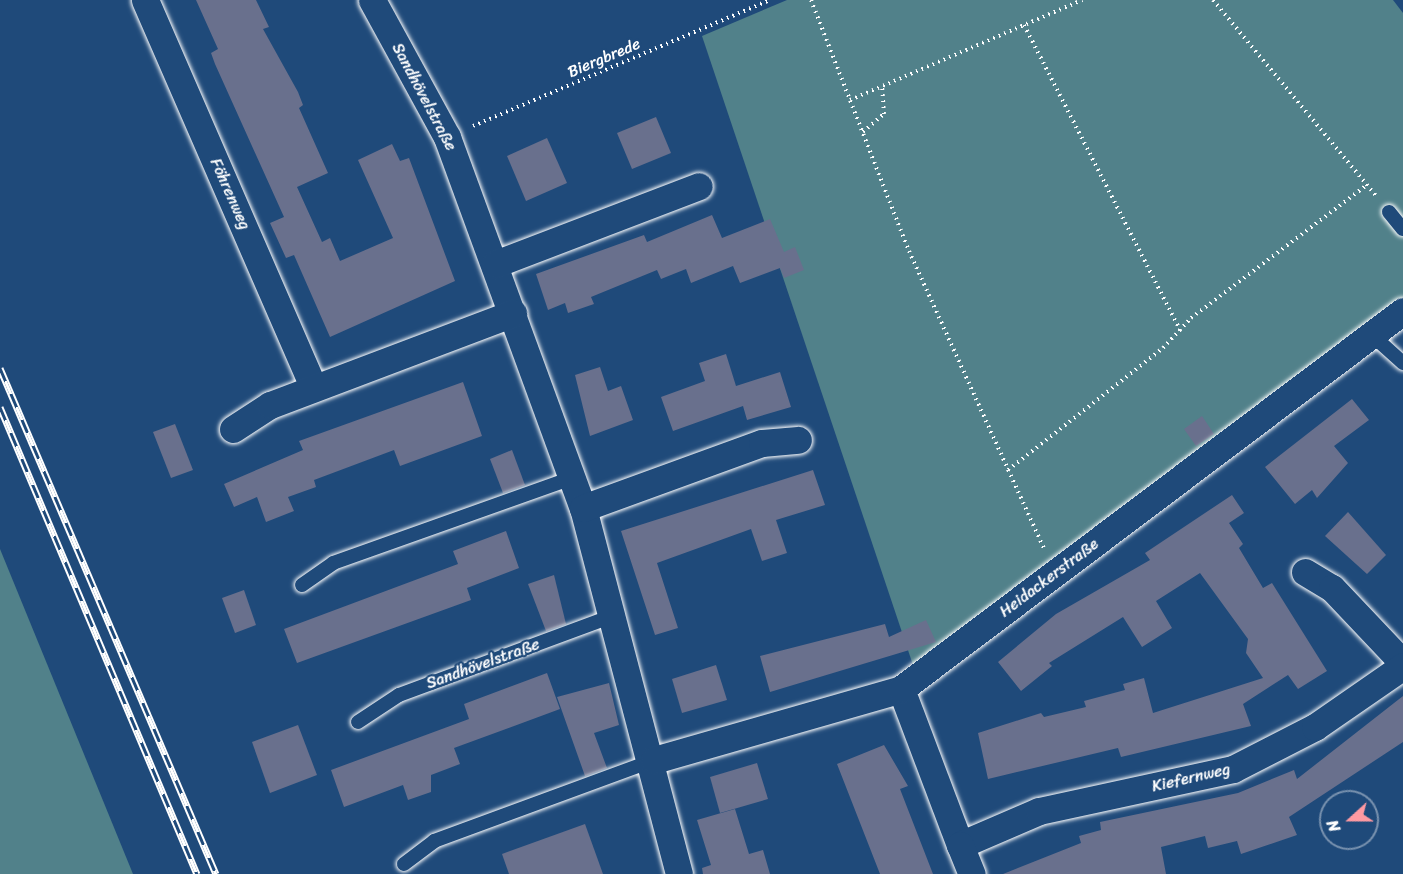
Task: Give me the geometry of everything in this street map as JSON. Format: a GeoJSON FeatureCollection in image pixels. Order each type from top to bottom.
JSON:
{"type":"FeatureCollection","features":[{"type":"Feature","properties":{"kind":"street","name":"Föhrenweg"},"geometry":{"type":"LineString","coordinates":[[145,0],[314,388]]}},
{"type":"Feature","properties":{"kind":"street","name":"Sandhövelstraße"},"geometry":{"type":"LineString","coordinates":[[372,0],[447,137],[583,508],[654,760],[679,874]]}},
{"type":"Feature","properties":{"kind":"street"},"geometry":{"type":"LineString","coordinates":[[495,264],[699,186]]}},
{"type":"Feature","properties":{"kind":"street","name":"Heidackerstraße"},"geometry":{"type":"LineString","coordinates":[[654,760],[901,690],[1403,312]]}},
{"type":"Feature","properties":{"kind":"street"},"geometry":{"type":"LineString","coordinates":[[233,429],[270,405],[513,313]]}},
{"type":"Feature","properties":{"kind":"street"},"geometry":{"type":"LineString","coordinates":[[583,508],[762,443],[798,440]]}},
{"type":"Feature","properties":{"kind":"street","name":"Kiefernweg"},"geometry":{"type":"LineString","coordinates":[[960,845],[1039,811],[1233,769],[1315,727],[1403,664],[1332,588],[1305,572]]}},
{"type":"Feature","properties":{"kind":"street"},"geometry":{"type":"LineString","coordinates":[[901,690],[972,874]]}},
{"type":"Feature","properties":{"kind":"lane"},"geometry":{"type":"LineString","coordinates":[[1389,212],[1403,229]]}},
{"type":"Feature","properties":{"kind":"lane"},"geometry":{"type":"LineString","coordinates":[[1372,335],[1403,363]]}},
{"type":"Feature","properties":{"kind":"lane"},"geometry":{"type":"LineString","coordinates":[[302,585],[333,563],[572,478]]}},
{"type":"Feature","properties":{"kind":"lane","name":"Sandhövelstraße"},"geometry":{"type":"LineString","coordinates":[[358,722],[399,695],[613,616]]}},
{"type":"Feature","properties":{"kind":"lane"},"geometry":{"type":"LineString","coordinates":[[404,864],[434,841],[654,760]]}},
{"type":"Feature","properties":{"kind":"path","name":"Biergbrede"},"geometry":{"type":"LineString","coordinates":[[447,137],[770,0]]}},
{"type":"Feature","properties":{"kind":"path"},"geometry":{"type":"LineString","coordinates":[[812,0],[909,251],[1055,574]]}},
{"type":"Feature","properties":{"kind":"path"},"geometry":{"type":"LineString","coordinates":[[850,100],[1082,0]]}},
{"type":"Feature","properties":{"kind":"path"},"geometry":{"type":"LineString","coordinates":[[1213,0],[1389,212]]}},
{"type":"Feature","properties":{"kind":"path"},"geometry":{"type":"LineString","coordinates":[[1024,25],[1179,330]]}},
{"type":"Feature","properties":{"kind":"path"},"geometry":{"type":"LineString","coordinates":[[863,132],[885,114],[882,86]]}},
{"type":"Feature","properties":{"kind":"path"},"geometry":{"type":"LineString","coordinates":[[1008,470],[1179,330],[1367,185]]}},
{"type":"Feature","properties":{"kind":"green space"},"geometry":{"type":"Polygon","coordinates":[[[787,0],[1393,0],[1403,13],[1403,305],[915,671],[702,36],[787,0]]]}},
{"type":"Feature","properties":{"kind":"green space"},"geometry":{"type":"Polygon","coordinates":[[[0,549],[133,874],[0,874],[0,549]]]}},
{"type":"Feature","properties":{"kind":"building"},"geometry":{"type":"Polygon","coordinates":[[[196,0],[256,0],[269,27],[263,29],[298,92],[303,105],[299,108],[328,173],[297,187],[322,242],[330,238],[340,261],[393,238],[358,160],[392,144],[400,161],[409,158],[455,281],[330,337],[294,255],[286,258],[270,223],[284,217],[215,64],[211,53],[218,49],[196,0]]]}},
{"type":"Feature","properties":{"kind":"building"},"geometry":{"type":"Polygon","coordinates":[[[656,117],[671,153],[632,169],[617,133],[656,117]]]}},
{"type":"Feature","properties":{"kind":"building"},"geometry":{"type":"Polygon","coordinates":[[[547,138],[567,183],[526,201],[507,156],[547,138]]]}},
{"type":"Feature","properties":{"kind":"building"},"geometry":{"type":"Polygon","coordinates":[[[712,215],[722,238],[770,219],[784,252],[795,247],[804,270],[784,278],[780,268],[740,283],[733,266],[691,283],[686,269],[661,279],[657,270],[591,297],[594,304],[568,313],[565,303],[548,310],[536,274],[644,235],[647,242],[712,215]]]}},
{"type":"Feature","properties":{"kind":"building"},"geometry":{"type":"Polygon","coordinates":[[[726,354],[736,386],[780,372],[791,407],[747,420],[743,406],[673,431],[661,397],[705,381],[699,363],[726,354]]]}},
{"type":"Feature","properties":{"kind":"building"},"geometry":{"type":"Polygon","coordinates":[[[600,367],[608,391],[621,386],[633,420],[590,436],[575,375],[600,367]]]}},
{"type":"Feature","properties":{"kind":"building"},"geometry":{"type":"Polygon","coordinates":[[[463,382],[482,436],[400,466],[394,450],[314,480],[316,487],[288,497],[294,511],[266,522],[257,497],[234,507],[224,484],[303,450],[299,441],[463,382]]]}},
{"type":"Feature","properties":{"kind":"building"},"geometry":{"type":"Polygon","coordinates":[[[1352,399],[1369,420],[1334,446],[1348,463],[1317,498],[1312,490],[1295,504],[1265,467],[1352,399]]]}},
{"type":"Feature","properties":{"kind":"building"},"geometry":{"type":"Polygon","coordinates":[[[1202,416],[1214,434],[1196,446],[1184,429],[1202,416]]]}},
{"type":"Feature","properties":{"kind":"building"},"geometry":{"type":"Polygon","coordinates":[[[175,424],[193,470],[171,478],[153,432],[175,424]]]}},
{"type":"Feature","properties":{"kind":"building"},"geometry":{"type":"Polygon","coordinates":[[[512,450],[525,485],[503,493],[490,459],[512,450]]]}},
{"type":"Feature","properties":{"kind":"building"},"geometry":{"type":"Polygon","coordinates":[[[813,470],[825,505],[776,520],[787,553],[762,561],[751,529],[657,563],[678,628],[655,635],[621,531],[813,470]]]}},
{"type":"Feature","properties":{"kind":"building"},"geometry":{"type":"Polygon","coordinates":[[[1232,495],[1244,513],[1229,523],[1243,544],[1239,548],[1263,588],[1272,583],[1327,671],[1298,689],[1288,675],[1243,704],[1251,726],[1121,757],[1118,748],[988,779],[978,733],[1041,713],[1044,717],[1086,707],[1084,701],[1125,690],[1123,684],[1144,678],[1153,713],[1263,678],[1246,653],[1248,639],[1200,573],[1156,601],[1172,628],[1142,647],[1123,617],[1049,663],[1052,666],[1021,691],[998,662],[1056,614],[1150,560],[1145,553],[1232,495]]]}},
{"type":"Feature","properties":{"kind":"building"},"geometry":{"type":"Polygon","coordinates":[[[1348,512],[1386,555],[1367,574],[1325,536],[1348,512]]]}},
{"type":"Feature","properties":{"kind":"building"},"geometry":{"type":"Polygon","coordinates":[[[506,531],[519,568],[467,588],[471,600],[297,663],[284,629],[458,564],[453,551],[506,531]]]}},
{"type":"Feature","properties":{"kind":"building"},"geometry":{"type":"Polygon","coordinates":[[[554,575],[566,624],[546,631],[528,584],[554,575]]]}},
{"type":"Feature","properties":{"kind":"building"},"geometry":{"type":"Polygon","coordinates":[[[244,590],[256,625],[235,633],[222,598],[244,590]]]}},
{"type":"Feature","properties":{"kind":"building"},"geometry":{"type":"Polygon","coordinates":[[[926,620],[936,642],[770,692],[760,656],[885,624],[889,637],[926,620]]]}},
{"type":"Feature","properties":{"kind":"building"},"geometry":{"type":"Polygon","coordinates":[[[716,665],[727,700],[682,713],[672,679],[716,665]]]}},
{"type":"Feature","properties":{"kind":"building"},"geometry":{"type":"Polygon","coordinates":[[[547,673],[560,709],[454,748],[460,764],[431,775],[431,792],[408,800],[403,785],[344,807],[331,770],[469,719],[464,704],[547,673]]]}},
{"type":"Feature","properties":{"kind":"building"},"geometry":{"type":"Polygon","coordinates":[[[609,683],[619,725],[594,733],[607,768],[585,776],[557,697],[609,683]]]}},
{"type":"Feature","properties":{"kind":"building"},"geometry":{"type":"Polygon","coordinates":[[[1403,696],[1403,742],[1330,790],[1319,790],[1319,797],[1289,817],[1297,835],[1241,854],[1237,841],[1208,848],[1205,836],[1161,847],[1166,874],[1003,874],[1081,843],[1079,836],[1101,830],[1100,822],[1238,793],[1294,770],[1297,779],[1403,696]]]}},
{"type":"Feature","properties":{"kind":"building"},"geometry":{"type":"Polygon","coordinates":[[[298,725],[317,775],[270,793],[252,742],[298,725]]]}},
{"type":"Feature","properties":{"kind":"building"},"geometry":{"type":"Polygon","coordinates":[[[884,745],[908,786],[900,789],[933,874],[880,874],[837,764],[884,745]]]}},
{"type":"Feature","properties":{"kind":"building"},"geometry":{"type":"Polygon","coordinates":[[[757,763],[768,799],[720,813],[710,777],[757,763]]]}},
{"type":"Feature","properties":{"kind":"building"},"geometry":{"type":"Polygon","coordinates":[[[735,809],[749,854],[763,850],[770,874],[703,874],[702,868],[711,865],[697,820],[735,809]]]}},
{"type":"Feature","properties":{"kind":"building"},"geometry":{"type":"Polygon","coordinates":[[[585,824],[603,874],[509,874],[502,854],[585,824]]]}},
{"type":"Feature","properties":{"kind":"railway"},"geometry":{"type":"LineString","coordinates":[[0,368],[216,874]]}},
{"type":"Feature","properties":{"kind":"railway"},"geometry":{"type":"LineString","coordinates":[[0,407],[197,874]]}}]}
